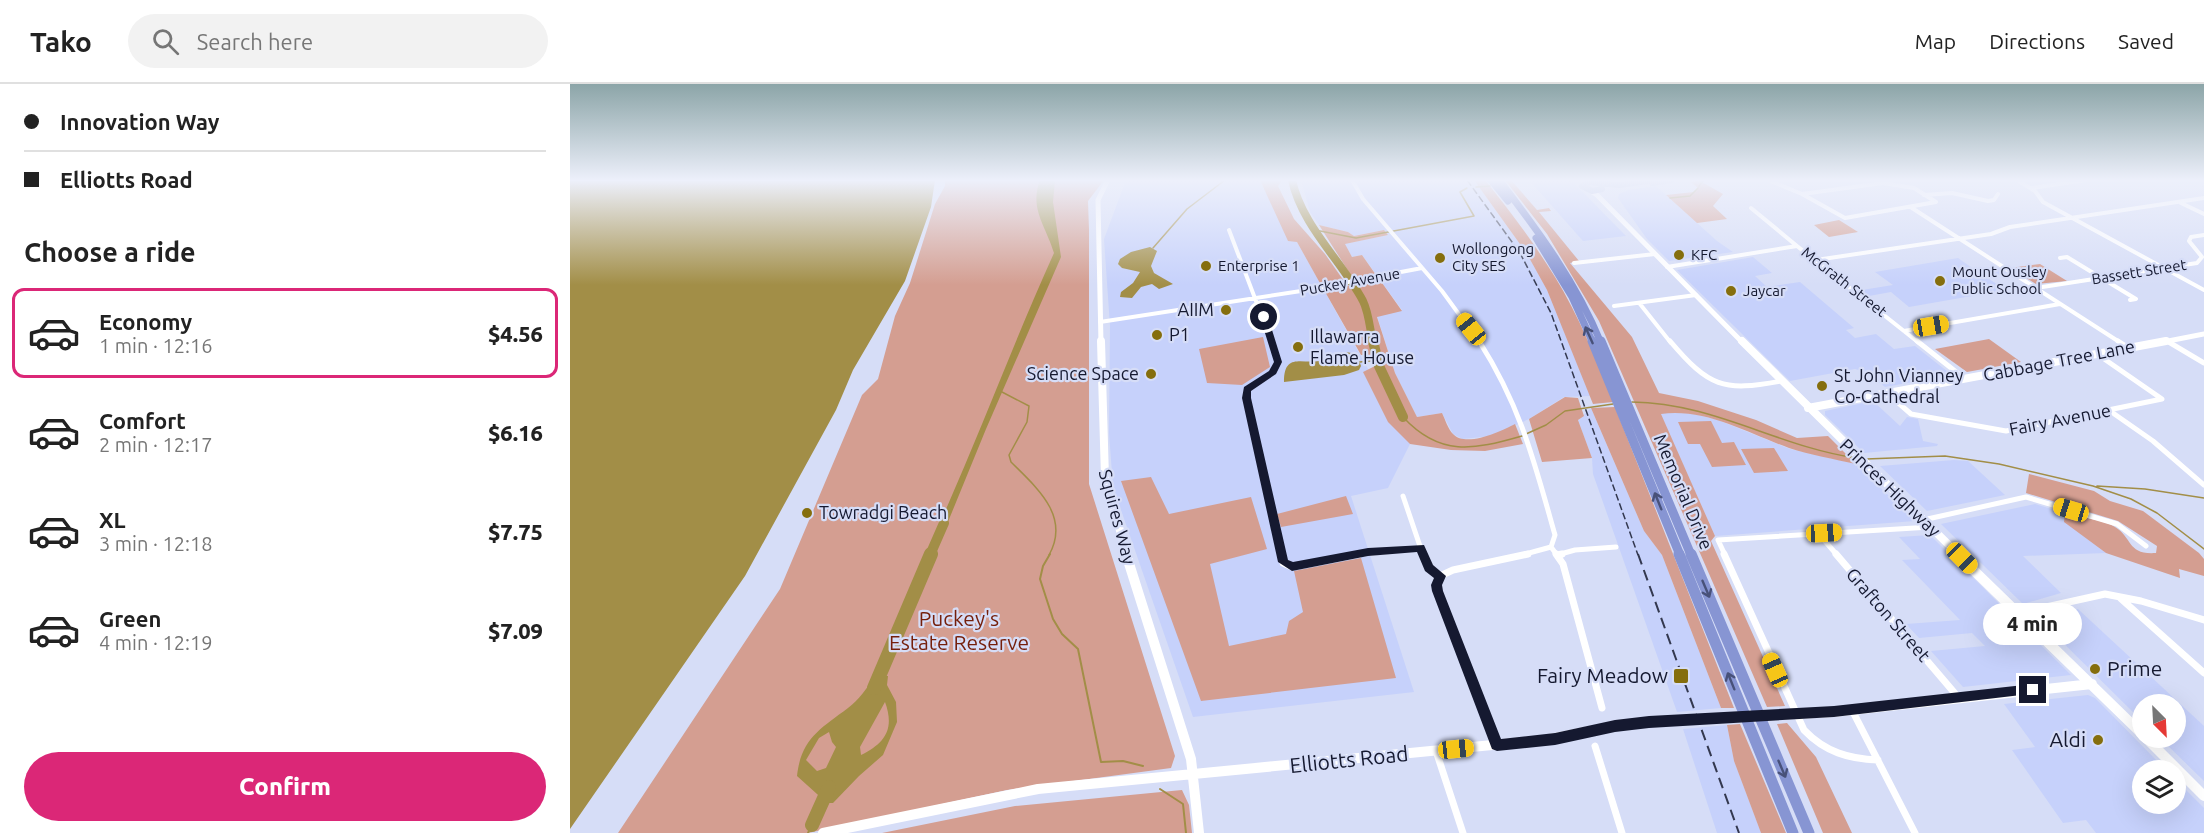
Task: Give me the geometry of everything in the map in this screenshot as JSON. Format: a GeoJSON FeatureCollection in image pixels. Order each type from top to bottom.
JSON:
{"type":"FeatureCollection","features":[{"type":"Feature","properties":{"kind":"highway","name":"Memorial Drive"},"geometry":{"type":"LineString","coordinates":[[1518,215],[1541,244],[1572,297],[1617,388]]}},
{"type":"Feature","properties":{"kind":"highway","name":"Memorial Drive"},"geometry":{"type":"LineString","coordinates":[[1526,215],[1548,244],[1586,306],[1630,419],[1809,833]]}},
{"type":"Feature","properties":{"kind":"highway","name":"Memorial Drive"},"geometry":{"type":"LineString","coordinates":[[1630,419],[1793,833]]}},
{"type":"Feature","properties":{"kind":"main road","name":"Squires Way"},"geometry":{"type":"LineString","coordinates":[[1098,215],[1103,462],[1106,487],[1177,711],[1194,775],[1199,833]]}},
{"type":"Feature","properties":{"kind":"main road","name":"Princes Highway"},"geometry":{"type":"LineString","coordinates":[[1617,215],[1808,408],[2132,724]]}},
{"type":"Feature","properties":{"kind":"main road","name":"Princes Highway"},"geometry":{"type":"LineString","coordinates":[[1619,215],[1640,239]]}},
{"type":"Feature","properties":{"kind":"main road","name":"Cabbage Tree Lane"},"geometry":{"type":"LineString","coordinates":[[1808,408],[2204,334]]}},
{"type":"Feature","properties":{"kind":"main road","name":"Elliotts Road"},"geometry":{"type":"LineString","coordinates":[[823,833],[1018,792],[1555,739],[1615,726],[1649,722],[1852,710],[2092,684]]}},
{"type":"Feature","properties":{"kind":"main road"},"geometry":{"type":"LineString","coordinates":[[2156,748],[2204,796]]}},
{"type":"Feature","properties":{"kind":"street"},"geometry":{"type":"LineString","coordinates":[[1377,215],[1474,332],[1508,392],[1528,442],[1555,535],[1551,547]]}},
{"type":"Feature","properties":{"kind":"street"},"geometry":{"type":"LineString","coordinates":[[1759,215],[1797,246]]}},
{"type":"Feature","properties":{"kind":"street"},"geometry":{"type":"LineString","coordinates":[[1840,215],[1845,218],[1865,215]]}},
{"type":"Feature","properties":{"kind":"street"},"geometry":{"type":"LineString","coordinates":[[1923,215],[2129,348]]}},
{"type":"Feature","properties":{"kind":"street"},"geometry":{"type":"LineString","coordinates":[[2066,215],[2204,290]]}},
{"type":"Feature","properties":{"kind":"street"},"geometry":{"type":"LineString","coordinates":[[1815,260],[1991,234],[2010,227],[2092,215]]}},
{"type":"Feature","properties":{"kind":"street"},"geometry":{"type":"LineString","coordinates":[[1229,230],[1275,346],[1278,362],[1273,372],[1247,389],[1246,398],[1283,562],[1292,567],[1368,552],[1420,548]]}},
{"type":"Feature","properties":{"kind":"street","name":"Bassett Street"},"geometry":{"type":"LineString","coordinates":[[2036,288],[2197,263],[2202,257],[2189,241],[2191,237],[2204,235]]}},
{"type":"Feature","properties":{"kind":"street","name":"McGrath Street"},"geometry":{"type":"LineString","coordinates":[[1667,267],[1797,246],[1965,379]]}},
{"type":"Feature","properties":{"kind":"street"},"geometry":{"type":"LineString","coordinates":[[1574,263],[1655,254]]}},
{"type":"Feature","properties":{"kind":"street"},"geometry":{"type":"LineString","coordinates":[[2060,258],[2073,256]]}},
{"type":"Feature","properties":{"kind":"street"},"geometry":{"type":"LineString","coordinates":[[2067,257],[2133,299],[2142,298]]}},
{"type":"Feature","properties":{"kind":"street","name":"Puckey Avenue"},"geometry":{"type":"LineString","coordinates":[[1100,322],[1324,287],[1422,268]]}},
{"type":"Feature","properties":{"kind":"street"},"geometry":{"type":"LineString","coordinates":[[1614,306],[1696,296]]}},
{"type":"Feature","properties":{"kind":"street"},"geometry":{"type":"LineString","coordinates":[[1640,304],[1686,359],[1707,379],[1737,388],[1781,381]]}},
{"type":"Feature","properties":{"kind":"street"},"geometry":{"type":"LineString","coordinates":[[1905,331],[2060,304]]}},
{"type":"Feature","properties":{"kind":"street"},"geometry":{"type":"LineString","coordinates":[[2168,341],[2204,363]]}},
{"type":"Feature","properties":{"kind":"street","name":"Fairy Avenue"},"geometry":{"type":"LineString","coordinates":[[1887,393],[1911,414],[2006,431],[2162,399],[2097,354]]}},
{"type":"Feature","properties":{"kind":"street"},"geometry":{"type":"LineString","coordinates":[[2109,411],[2153,441],[2204,485]]}},
{"type":"Feature","properties":{"kind":"street"},"geometry":{"type":"LineString","coordinates":[[1403,496],[1429,568],[1440,576]]}},
{"type":"Feature","properties":{"kind":"street"},"geometry":{"type":"LineString","coordinates":[[1923,520],[2026,496],[2117,524],[2146,546]]}},
{"type":"Feature","properties":{"kind":"street"},"geometry":{"type":"LineString","coordinates":[[1878,760],[1860,760],[1838,755],[1818,744],[1804,730],[1718,540],[1930,527]]}},
{"type":"Feature","properties":{"kind":"street","name":"Grafton Street"},"geometry":{"type":"LineString","coordinates":[[1818,533],[1958,697]]}},
{"type":"Feature","properties":{"kind":"street"},"geometry":{"type":"LineString","coordinates":[[1551,547],[1563,564],[1602,708]]}},
{"type":"Feature","properties":{"kind":"street"},"geometry":{"type":"LineString","coordinates":[[1497,745],[1436,585],[1440,576],[1453,570],[1551,547]]}},
{"type":"Feature","properties":{"kind":"street"},"geometry":{"type":"LineString","coordinates":[[1557,555],[1575,550],[1617,547]]}},
{"type":"Feature","properties":{"kind":"street"},"geometry":{"type":"LineString","coordinates":[[2019,613],[2093,596],[2118,596],[2204,620]]}},
{"type":"Feature","properties":{"kind":"street"},"geometry":{"type":"LineString","coordinates":[[2118,596],[2204,673]]}},
{"type":"Feature","properties":{"kind":"street"},"geometry":{"type":"LineString","coordinates":[[1852,710],[1916,833]]}},
{"type":"Feature","properties":{"kind":"street"},"geometry":{"type":"LineString","coordinates":[[1595,747],[1622,833]]}},
{"type":"Feature","properties":{"kind":"street"},"geometry":{"type":"LineString","coordinates":[[1436,751],[1463,833]]}},
{"type":"Feature","properties":{"kind":"shaded area"},"geometry":{"type":"Polygon","coordinates":[[[928,215],[905,281],[853,370],[836,410],[745,576],[570,829],[570,216],[928,215]]]}},
{"type":"Feature","properties":{"kind":"shaded area"},"geometry":{"type":"Polygon","coordinates":[[[1039,215],[1055,215],[1061,257],[943,534],[935,534],[1054,253],[1039,215]]]}},
{"type":"Feature","properties":{"kind":"shaded area"},"geometry":{"type":"Polygon","coordinates":[[[1113,215],[1281,215],[1410,444],[1388,488],[1351,496],[1414,692],[1193,717],[1113,487],[1109,433],[1110,326],[1104,239],[1113,215]]]}},
{"type":"Feature","properties":{"kind":"shaded area"},"geometry":{"type":"Polygon","coordinates":[[[1312,215],[1499,215],[1527,254],[1547,290],[1590,396],[1564,397],[1529,419],[1492,436],[1462,439],[1453,434],[1442,413],[1417,417],[1395,373],[1377,316],[1402,310],[1362,255],[1352,257],[1344,244],[1388,235],[1384,230],[1354,236],[1348,232],[1319,225],[1312,215]]]}},
{"type":"Feature","properties":{"kind":"shaded area"},"geometry":{"type":"Polygon","coordinates":[[[1560,215],[1605,215],[1626,236],[1583,241],[1560,215]]]}},
{"type":"Feature","properties":{"kind":"shaded area"},"geometry":{"type":"Polygon","coordinates":[[[1630,215],[1688,215],[1733,252],[1669,261],[1647,239],[1630,215]]]}},
{"type":"Feature","properties":{"kind":"shaded area"},"geometry":{"type":"Polygon","coordinates":[[[1150,247],[1157,251],[1151,266],[1154,273],[1173,284],[1159,289],[1152,284],[1141,287],[1132,298],[1120,297],[1121,292],[1133,283],[1140,272],[1122,268],[1118,264],[1120,259],[1131,252],[1150,247]]]}},
{"type":"Feature","properties":{"kind":"shaded area"},"geometry":{"type":"Polygon","coordinates":[[[1753,257],[1772,273],[1755,276],[1767,287],[1800,282],[1854,328],[1846,330],[1855,338],[1876,334],[1894,349],[1915,346],[1952,375],[1885,387],[1866,372],[1855,369],[1790,381],[1677,270],[1753,257]]]}},
{"type":"Feature","properties":{"kind":"shaded area","name":"Mount Ousley Public School"},"geometry":{"type":"Polygon","coordinates":[[[1958,258],[1978,272],[1999,268],[2007,273],[1986,277],[2006,290],[1909,307],[1891,292],[1869,296],[1862,290],[1893,285],[1875,272],[1958,258]]]}},
{"type":"Feature","properties":{"kind":"shaded area"},"geometry":{"type":"Polygon","coordinates":[[[1343,352],[1357,357],[1361,366],[1359,370],[1344,375],[1284,382],[1290,363],[1319,361],[1343,352]]]}},
{"type":"Feature","properties":{"kind":"shaded area"},"geometry":{"type":"Polygon","coordinates":[[[1873,401],[1900,426],[1907,417],[1918,419],[1923,441],[1938,444],[1937,446],[1864,453],[1825,415],[1825,411],[1873,401]]]}},
{"type":"Feature","properties":{"kind":"shaded area"},"geometry":{"type":"Polygon","coordinates":[[[1591,408],[1644,531],[1662,555],[1721,708],[1677,712],[1593,474],[1592,458],[1578,420],[1591,408]]]}},
{"type":"Feature","properties":{"kind":"shaded area"},"geometry":{"type":"Polygon","coordinates":[[[1686,412],[1718,420],[1790,449],[1856,464],[1915,521],[1715,536],[1660,413],[1686,412]]]}},
{"type":"Feature","properties":{"kind":"shaded area"},"geometry":{"type":"Polygon","coordinates":[[[1968,461],[2005,495],[1927,511],[1880,466],[1968,461]]]}},
{"type":"Feature","properties":{"kind":"shaded area"},"geometry":{"type":"Polygon","coordinates":[[[2035,504],[2065,513],[2065,522],[2106,553],[2023,556],[2061,593],[2023,604],[1941,524],[2035,504]]]}},
{"type":"Feature","properties":{"kind":"shaded area"},"geometry":{"type":"Polygon","coordinates":[[[1930,535],[2071,675],[1963,687],[1931,651],[1985,646],[1972,633],[1919,638],[1906,624],[1960,620],[1902,560],[1920,559],[1899,537],[1930,535]]]}},
{"type":"Feature","properties":{"kind":"shaded area"},"geometry":{"type":"Polygon","coordinates":[[[2078,609],[2170,694],[2132,694],[2132,711],[2039,619],[2078,609]]]}},
{"type":"Feature","properties":{"kind":"shaded area"},"geometry":{"type":"Polygon","coordinates":[[[875,676],[888,676],[887,685],[896,702],[897,722],[883,755],[833,803],[827,803],[797,776],[799,763],[814,736],[856,701],[875,676]],[[885,702],[860,747],[861,755],[882,740],[886,734],[889,720],[885,702]],[[829,732],[819,738],[806,760],[817,771],[826,768],[836,747],[829,732]]]}},
{"type":"Feature","properties":{"kind":"shaded area"},"geometry":{"type":"Polygon","coordinates":[[[2088,695],[2095,698],[2132,736],[2132,748],[2144,748],[2156,760],[2132,760],[2132,814],[2186,814],[2186,790],[2204,808],[2204,833],[2096,833],[2086,820],[2063,823],[2012,750],[2035,747],[2004,704],[2088,695]]]}},
{"type":"Feature","properties":{"kind":"shaded area"},"geometry":{"type":"Polygon","coordinates":[[[2186,709],[2204,726],[2204,781],[2186,763],[2186,760],[2183,760],[2170,748],[2186,748],[2186,709]]]}},
{"type":"Feature","properties":{"kind":"shaded area"},"geometry":{"type":"Polygon","coordinates":[[[1727,725],[1734,761],[1761,833],[1717,833],[1683,729],[1727,725]]]}},
{"type":"Feature","properties":{"kind":"green space","name":"Puckey's Estate Reserve"},"geometry":{"type":"Polygon","coordinates":[[[932,215],[1088,215],[1089,484],[1175,756],[1171,768],[1007,790],[808,833],[618,833],[780,589],[862,395],[878,379],[895,316],[910,283],[932,215]]]}},
{"type":"Feature","properties":{"kind":"green space"},"geometry":{"type":"Polygon","coordinates":[[[1276,215],[1292,215],[1344,281],[1321,285],[1297,242],[1288,241],[1276,215]]]}},
{"type":"Feature","properties":{"kind":"green space"},"geometry":{"type":"Polygon","coordinates":[[[1499,215],[1513,215],[1555,277],[1594,354],[1613,402],[1593,404],[1547,290],[1527,254],[1499,215]]]}},
{"type":"Feature","properties":{"kind":"green space"},"geometry":{"type":"Polygon","coordinates":[[[1532,215],[1541,215],[1579,261],[1570,263],[1632,337],[1659,393],[1698,401],[1756,420],[1797,438],[1828,436],[1856,464],[1789,448],[1710,418],[1678,413],[1661,414],[1715,536],[1711,541],[1785,706],[1767,707],[1599,321],[1547,234],[1532,215]]]}},
{"type":"Feature","properties":{"kind":"green space"},"geometry":{"type":"Polygon","coordinates":[[[1688,215],[1723,215],[1727,219],[1697,223],[1688,215]]]}},
{"type":"Feature","properties":{"kind":"green space"},"geometry":{"type":"Polygon","coordinates":[[[1839,220],[1858,232],[1829,237],[1814,225],[1839,220]]]}},
{"type":"Feature","properties":{"kind":"green space"},"geometry":{"type":"Polygon","coordinates":[[[1319,225],[1348,232],[1354,236],[1384,230],[1388,235],[1345,244],[1352,257],[1362,255],[1376,275],[1354,280],[1319,225]]]}},
{"type":"Feature","properties":{"kind":"green space"},"geometry":{"type":"Polygon","coordinates":[[[2040,264],[2067,281],[2036,284],[2010,268],[2040,264]]]}},
{"type":"Feature","properties":{"kind":"green space"},"geometry":{"type":"Polygon","coordinates":[[[1380,280],[1402,311],[1377,317],[1395,373],[1417,417],[1442,413],[1453,434],[1466,439],[1484,437],[1515,424],[1523,444],[1485,451],[1451,450],[1410,444],[1388,422],[1363,372],[1375,366],[1374,355],[1361,355],[1324,290],[1380,280]]]}},
{"type":"Feature","properties":{"kind":"green space"},"geometry":{"type":"Polygon","coordinates":[[[1263,337],[1270,367],[1242,385],[1207,383],[1199,349],[1263,337]]]}},
{"type":"Feature","properties":{"kind":"green space"},"geometry":{"type":"Polygon","coordinates":[[[1989,339],[2021,362],[1967,372],[1935,349],[1989,339]]]}},
{"type":"Feature","properties":{"kind":"green space"},"geometry":{"type":"Polygon","coordinates":[[[1565,397],[1578,398],[1584,416],[1578,420],[1592,458],[1542,462],[1529,419],[1565,397]]]}},
{"type":"Feature","properties":{"kind":"green space"},"geometry":{"type":"Polygon","coordinates":[[[1615,407],[1734,708],[1721,708],[1662,555],[1644,531],[1591,408],[1615,407]]]}},
{"type":"Feature","properties":{"kind":"green space"},"geometry":{"type":"Polygon","coordinates":[[[1711,421],[1722,443],[1734,442],[1746,465],[1712,467],[1700,444],[1688,444],[1678,422],[1711,421]]]}},
{"type":"Feature","properties":{"kind":"green space"},"geometry":{"type":"Polygon","coordinates":[[[1774,448],[1788,471],[1754,473],[1741,449],[1774,448]]]}},
{"type":"Feature","properties":{"kind":"green space"},"geometry":{"type":"Polygon","coordinates":[[[2029,474],[2094,491],[2110,501],[2143,511],[2199,553],[2204,559],[2204,576],[2179,569],[2180,578],[2106,553],[2064,522],[2065,513],[2111,525],[2121,531],[2131,545],[2140,551],[2156,553],[2157,546],[2118,521],[2026,493],[2029,474]]]}},
{"type":"Feature","properties":{"kind":"green space"},"geometry":{"type":"Polygon","coordinates":[[[1151,477],[1169,514],[1251,497],[1267,549],[1210,564],[1229,646],[1286,634],[1289,621],[1303,612],[1294,571],[1361,558],[1396,678],[1201,701],[1121,481],[1151,477]]]}},
{"type":"Feature","properties":{"kind":"green space"},"geometry":{"type":"Polygon","coordinates":[[[1346,496],[1353,514],[1281,527],[1277,514],[1346,496]]]}},
{"type":"Feature","properties":{"kind":"green space"},"geometry":{"type":"Polygon","coordinates":[[[1787,723],[1816,757],[1852,833],[1823,833],[1777,724],[1787,723]]]}},
{"type":"Feature","properties":{"kind":"green space"},"geometry":{"type":"Polygon","coordinates":[[[1740,724],[1786,833],[1761,833],[1734,761],[1727,725],[1740,724]]]}},
{"type":"Feature","properties":{"kind":"green space"},"geometry":{"type":"Polygon","coordinates":[[[1182,790],[1189,805],[1192,833],[882,833],[1015,806],[1182,790]]]}},
{"type":"Feature","properties":{"kind":"waterway"},"geometry":{"type":"LineString","coordinates":[[1153,248],[1182,215]]}},
{"type":"Feature","properties":{"kind":"waterway"},"geometry":{"type":"LineString","coordinates":[[1305,215],[1363,301],[1373,343]]}},
{"type":"Feature","properties":{"kind":"waterway"},"geometry":{"type":"LineString","coordinates":[[1315,230],[1356,238],[1473,215]]}},
{"type":"Feature","properties":{"kind":"waterway"},"geometry":{"type":"LineString","coordinates":[[1373,341],[1379,366],[1403,417]]}},
{"type":"Feature","properties":{"kind":"waterway"},"geometry":{"type":"LineString","coordinates":[[1360,362],[1378,360]]}},
{"type":"Feature","properties":{"kind":"waterway"},"geometry":{"type":"LineString","coordinates":[[1002,392],[1029,406],[1027,422],[1009,455],[1011,462],[1040,492],[1053,515],[1056,528],[1055,541],[1049,555]]}},
{"type":"Feature","properties":{"kind":"waterway"},"geometry":{"type":"LineString","coordinates":[[1632,402],[1690,409],[1799,444],[1856,458]]}},
{"type":"Feature","properties":{"kind":"waterway"},"geometry":{"type":"LineString","coordinates":[[1526,434],[1546,425],[1565,411],[1613,404]]}},
{"type":"Feature","properties":{"kind":"waterway"},"geometry":{"type":"LineString","coordinates":[[1403,417],[1430,439],[1458,447],[1488,445],[1522,436]]}},
{"type":"Feature","properties":{"kind":"waterway"},"geometry":{"type":"LineString","coordinates":[[1866,459],[1945,456],[1999,464],[2093,486],[2131,499],[2157,513],[2204,549]]}},
{"type":"Feature","properties":{"kind":"waterway"},"geometry":{"type":"LineString","coordinates":[[2097,486],[2145,489],[2204,498]]}},
{"type":"Feature","properties":{"kind":"waterway"},"geometry":{"type":"LineString","coordinates":[[930,555],[944,523]]}},
{"type":"Feature","properties":{"kind":"waterway"},"geometry":{"type":"LineString","coordinates":[[874,688],[931,554]]}},
{"type":"Feature","properties":{"kind":"waterway"},"geometry":{"type":"LineString","coordinates":[[1050,554],[1043,566],[1040,579],[1053,619],[1062,634],[1078,649],[1101,762],[1123,761],[1143,766]]}},
{"type":"Feature","properties":{"kind":"waterway"},"geometry":{"type":"LineString","coordinates":[[812,825],[829,787]]}},
{"type":"Feature","properties":{"kind":"waterway"},"geometry":{"type":"LineString","coordinates":[[1160,789],[1183,804],[1186,833]]}},
{"type":"Feature","properties":{"kind":"waterway"},"geometry":{"type":"LineString","coordinates":[[808,833],[812,825]]}},
{"type":"Feature","properties":{"kind":"railway"},"geometry":{"type":"LineString","coordinates":[[1492,215],[1520,253],[1551,313],[1638,555]]}},
{"type":"Feature","properties":{"kind":"railway"},"geometry":{"type":"LineString","coordinates":[[1638,554],[1739,833]]}},
{"type":"Feature","properties":{"kind":"place","name":"KFC"},"geometry":{"type":"Point","coordinates":[1679,255]}},
{"type":"Feature","properties":{"kind":"place","name":"Wollongong City SES"},"geometry":{"type":"Point","coordinates":[1440,258]}},
{"type":"Feature","properties":{"kind":"place","name":"Enterprise 1"},"geometry":{"type":"Point","coordinates":[1206,266]}},
{"type":"Feature","properties":{"kind":"place","name":"Mount Ousley Public School"},"geometry":{"type":"Point","coordinates":[1940,281]}},
{"type":"Feature","properties":{"kind":"place","name":"Jaycar"},"geometry":{"type":"Point","coordinates":[1731,291]}},
{"type":"Feature","properties":{"kind":"place","name":"AIIM"},"geometry":{"type":"Point","coordinates":[1226,310]}},
{"type":"Feature","properties":{"kind":"place","name":"P1"},"geometry":{"type":"Point","coordinates":[1157,335]}},
{"type":"Feature","properties":{"kind":"place","name":"Illawarra Flame House"},"geometry":{"type":"Point","coordinates":[1298,347]}},
{"type":"Feature","properties":{"kind":"place","name":"Science Space"},"geometry":{"type":"Point","coordinates":[1151,374]}},
{"type":"Feature","properties":{"kind":"place","name":"St John Vianney Co-Cathedral"},"geometry":{"type":"Point","coordinates":[1822,386]}},
{"type":"Feature","properties":{"kind":"place","name":"Towradgi Beach"},"geometry":{"type":"Point","coordinates":[807,513]}},
{"type":"Feature","properties":{"kind":"place","name":"Prime"},"geometry":{"type":"Point","coordinates":[2095,669]}},
{"type":"Feature","properties":{"kind":"place","name":"Fairy Meadow"},"geometry":{"type":"Point","coordinates":[1681,676]}},
{"type":"Feature","properties":{"kind":"place","name":"Aldi"},"geometry":{"type":"Point","coordinates":[2098,740]}},
{"type":"Feature","properties":{"kind":"route"},"geometry":{"type":"LineString","coordinates":[[1264,317],[1275,346],[1278,362],[1273,372],[1247,389],[1246,398],[1283,562],[1292,567],[1368,552],[1420,548],[1429,568],[1440,576],[1436,585],[1437,591],[1497,745],[1555,739],[1615,726],[1649,722],[1834,711],[2033,690]]}}]}
